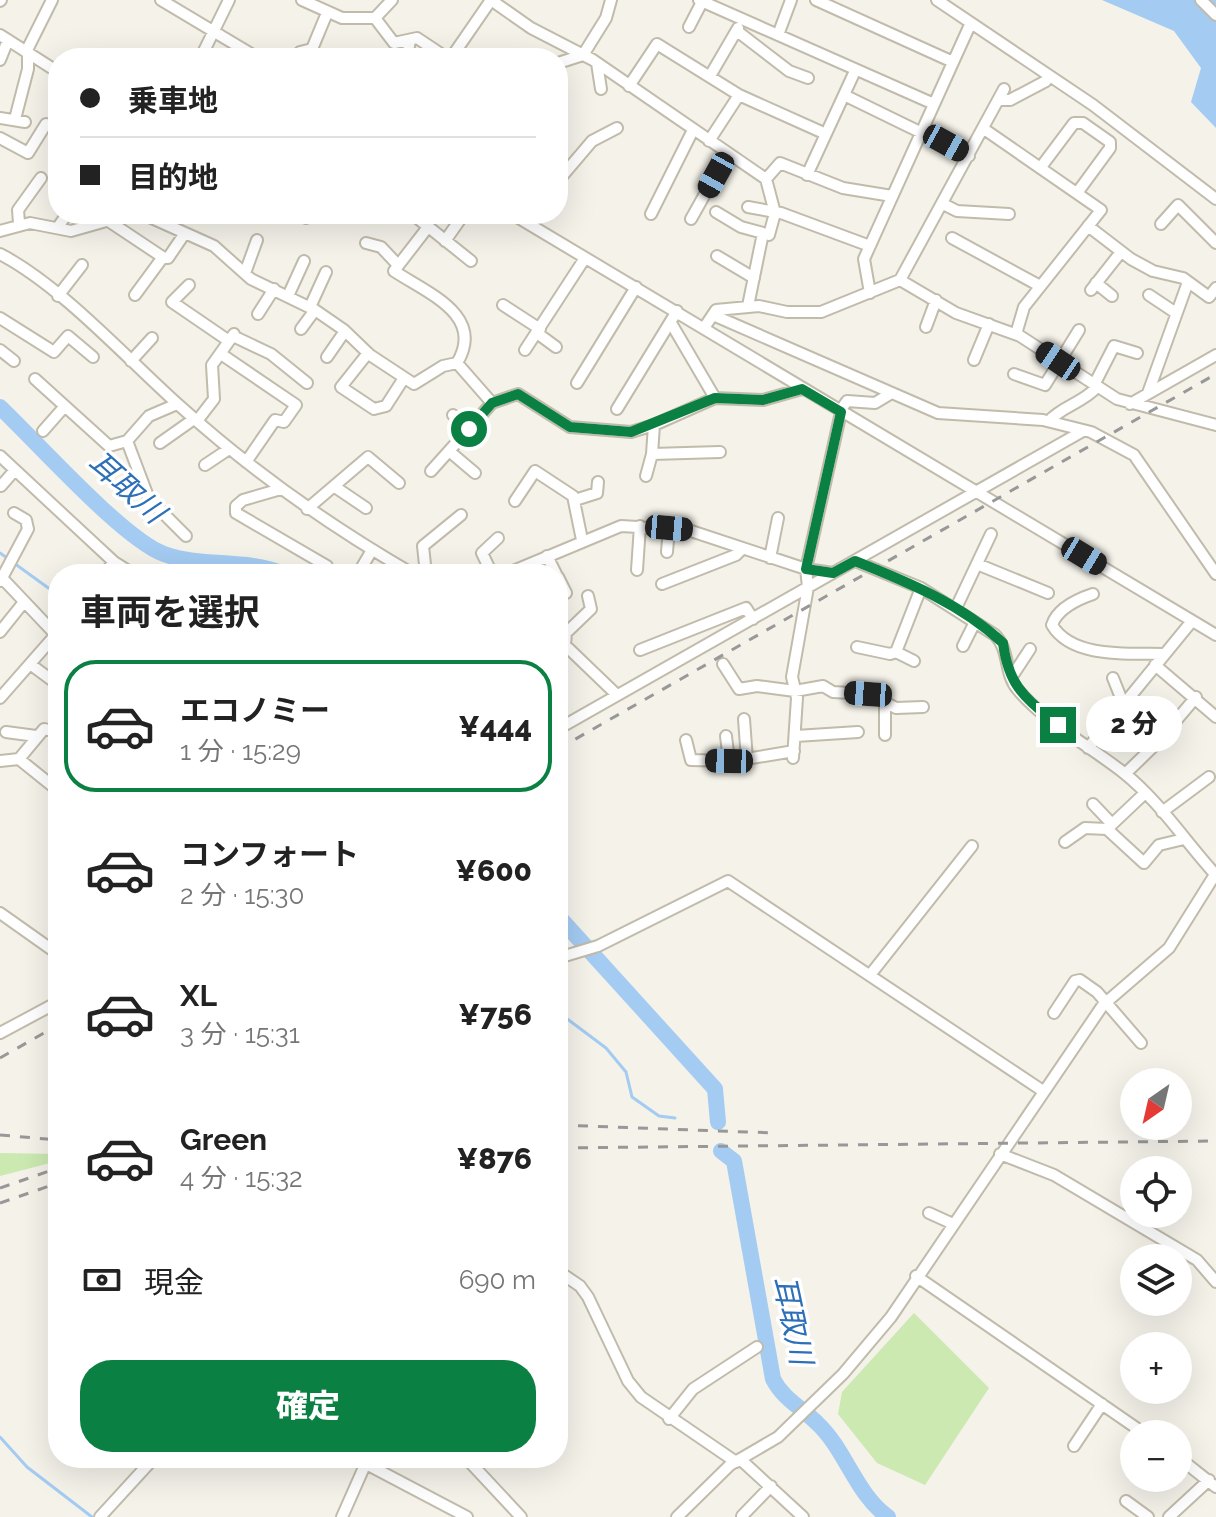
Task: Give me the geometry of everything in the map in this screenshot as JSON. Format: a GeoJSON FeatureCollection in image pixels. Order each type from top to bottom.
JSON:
{"type":"FeatureCollection","features":[{"type":"Feature","properties":{"kind":"street"},"geometry":{"type":"LineString","coordinates":[[1,120],[20,120],[28,69],[27,52],[52,0]]}},
{"type":"Feature","properties":{"kind":"street"},"geometry":{"type":"LineString","coordinates":[[161,0],[241,48]]}},
{"type":"Feature","properties":{"kind":"street"},"geometry":{"type":"LineString","coordinates":[[208,48],[229,0]]}},
{"type":"Feature","properties":{"kind":"street"},"geometry":{"type":"LineString","coordinates":[[302,0],[342,18],[375,18],[392,0]]}},
{"type":"Feature","properties":{"kind":"street"},"geometry":{"type":"LineString","coordinates":[[456,48],[491,0],[531,28],[597,63],[766,179],[775,213],[769,235]]}},
{"type":"Feature","properties":{"kind":"street"},"geometry":{"type":"LineString","coordinates":[[568,60],[583,55],[606,18],[611,0]]}},
{"type":"Feature","properties":{"kind":"street"},"geometry":{"type":"LineString","coordinates":[[778,35],[791,0]]}},
{"type":"Feature","properties":{"kind":"street"},"geometry":{"type":"LineString","coordinates":[[816,0],[953,62]]}},
{"type":"Feature","properties":{"kind":"street"},"geometry":{"type":"LineString","coordinates":[[937,0],[1093,105],[1216,199]]}},
{"type":"Feature","properties":{"kind":"street"},"geometry":{"type":"LineString","coordinates":[[1201,0],[1216,15]]}},
{"type":"Feature","properties":{"kind":"street"},"geometry":{"type":"LineString","coordinates":[[689,27],[701,1],[934,104]]}},
{"type":"Feature","properties":{"kind":"street"},"geometry":{"type":"LineString","coordinates":[[312,48],[327,13]]}},
{"type":"Feature","properties":{"kind":"street"},"geometry":{"type":"LineString","coordinates":[[375,18],[394,43],[417,38],[433,48]]}},
{"type":"Feature","properties":{"kind":"street"},"geometry":{"type":"LineString","coordinates":[[710,76],[743,19]]}},
{"type":"Feature","properties":{"kind":"street"},"geometry":{"type":"LineString","coordinates":[[870,293],[864,259],[969,27]]}},
{"type":"Feature","properties":{"kind":"street"},"geometry":{"type":"LineString","coordinates":[[737,31],[789,71],[808,78]]}},
{"type":"Feature","properties":{"kind":"street"},"geometry":{"type":"LineString","coordinates":[[0,60],[4,37],[48,66]]}},
{"type":"Feature","properties":{"kind":"street"},"geometry":{"type":"LineString","coordinates":[[409,48],[410,40]]}},
{"type":"Feature","properties":{"kind":"street"},"geometry":{"type":"LineString","coordinates":[[629,86],[657,44],[739,95],[826,134]]}},
{"type":"Feature","properties":{"kind":"street"},"geometry":{"type":"LineString","coordinates":[[597,63],[601,89]]}},
{"type":"Feature","properties":{"kind":"street"},"geometry":{"type":"LineString","coordinates":[[807,175],[855,71]]}},
{"type":"Feature","properties":{"kind":"street"},"geometry":{"type":"LineString","coordinates":[[999,100],[1010,100],[1046,81]]}},
{"type":"Feature","properties":{"kind":"street"},"geometry":{"type":"LineString","coordinates":[[704,328],[716,310],[748,306],[809,314],[834,309],[900,280],[1004,89]]}},
{"type":"Feature","properties":{"kind":"street"},"geometry":{"type":"LineString","coordinates":[[709,141],[739,95]]}},
{"type":"Feature","properties":{"kind":"street"},"geometry":{"type":"LineString","coordinates":[[844,95],[922,130],[969,156]]}},
{"type":"Feature","properties":{"kind":"street"},"geometry":{"type":"LineString","coordinates":[[1041,167],[1074,123],[1083,123],[1110,142],[1110,148],[1077,193]]}},
{"type":"Feature","properties":{"kind":"street"},"geometry":{"type":"LineString","coordinates":[[0,138],[28,153],[46,124]]}},
{"type":"Feature","properties":{"kind":"street"},"geometry":{"type":"LineString","coordinates":[[568,169],[592,141],[617,128]]}},
{"type":"Feature","properties":{"kind":"street"},"geometry":{"type":"LineString","coordinates":[[984,129],[1101,210],[1024,307],[1016,334]]}},
{"type":"Feature","properties":{"kind":"street"},"geometry":{"type":"LineString","coordinates":[[651,214],[693,130]]}},
{"type":"Feature","properties":{"kind":"street"},"geometry":{"type":"LineString","coordinates":[[691,219],[728,153]]}},
{"type":"Feature","properties":{"kind":"street"},"geometry":{"type":"LineString","coordinates":[[766,179],[780,163],[843,188],[892,196]]}},
{"type":"Feature","properties":{"kind":"street"},"geometry":{"type":"LineString","coordinates":[[19,223],[18,210],[41,178]]}},
{"type":"Feature","properties":{"kind":"street"},"geometry":{"type":"LineString","coordinates":[[943,204],[957,211],[1009,214]]}},
{"type":"Feature","properties":{"kind":"street"},"geometry":{"type":"LineString","coordinates":[[1161,224],[1178,205],[1216,243]]}},
{"type":"Feature","properties":{"kind":"street"},"geometry":{"type":"LineString","coordinates":[[748,207],[775,213],[870,246]]}},
{"type":"Feature","properties":{"kind":"street"},"geometry":{"type":"LineString","coordinates":[[716,212],[741,227],[763,233],[748,306]]}},
{"type":"Feature","properties":{"kind":"street"},"geometry":{"type":"LineString","coordinates":[[0,231],[19,223],[71,231],[101,224]]}},
{"type":"Feature","properties":{"kind":"street"},"geometry":{"type":"LineString","coordinates":[[113,224],[168,258],[185,233]]}},
{"type":"Feature","properties":{"kind":"street"},"geometry":{"type":"LineString","coordinates":[[165,224],[222,251],[245,273],[312,309],[345,331],[368,353],[417,384],[443,366],[457,363],[462,355],[464,327],[457,312],[394,271],[428,227]]}},
{"type":"Feature","properties":{"kind":"street"},"geometry":{"type":"LineString","coordinates":[[424,224],[471,261]]}},
{"type":"Feature","properties":{"kind":"street"},"geometry":{"type":"LineString","coordinates":[[445,241],[457,224]]}},
{"type":"Feature","properties":{"kind":"street"},"geometry":{"type":"LineString","coordinates":[[536,224],[585,258],[1216,635]]}},
{"type":"Feature","properties":{"kind":"street"},"geometry":{"type":"LineString","coordinates":[[1088,226],[1121,252],[1153,271],[1188,282],[1209,297],[1216,288]]}},
{"type":"Feature","properties":{"kind":"street"},"geometry":{"type":"LineString","coordinates":[[952,238],[1040,286]]}},
{"type":"Feature","properties":{"kind":"street"},"geometry":{"type":"LineString","coordinates":[[245,273],[257,240]]}},
{"type":"Feature","properties":{"kind":"street"},"geometry":{"type":"LineString","coordinates":[[366,243],[381,247],[398,265]]}},
{"type":"Feature","properties":{"kind":"street"},"geometry":{"type":"LineString","coordinates":[[1112,296],[1094,287],[1121,252]]}},
{"type":"Feature","properties":{"kind":"street"},"geometry":{"type":"LineString","coordinates":[[0,254],[40,278],[229,449],[307,509],[390,564]]}},
{"type":"Feature","properties":{"kind":"street"},"geometry":{"type":"LineString","coordinates":[[717,256],[754,278]]}},
{"type":"Feature","properties":{"kind":"street"},"geometry":{"type":"LineString","coordinates":[[135,295],[163,257]]}},
{"type":"Feature","properties":{"kind":"street"},"geometry":{"type":"LineString","coordinates":[[525,350],[585,258]]}},
{"type":"Feature","properties":{"kind":"street"},"geometry":{"type":"LineString","coordinates":[[288,296],[304,261]]}},
{"type":"Feature","properties":{"kind":"street"},"geometry":{"type":"LineString","coordinates":[[58,296],[82,265]]}},
{"type":"Feature","properties":{"kind":"street"},"geometry":{"type":"LineString","coordinates":[[301,329],[326,272]]}},
{"type":"Feature","properties":{"kind":"street"},"geometry":{"type":"LineString","coordinates":[[900,280],[956,313],[1016,334],[1095,386],[1130,404],[1216,425]]}},
{"type":"Feature","properties":{"kind":"street"},"geometry":{"type":"LineString","coordinates":[[1148,393],[1188,282]]}},
{"type":"Feature","properties":{"kind":"street"},"geometry":{"type":"LineString","coordinates":[[189,285],[172,302],[232,337],[271,354],[307,383]]}},
{"type":"Feature","properties":{"kind":"street"},"geometry":{"type":"LineString","coordinates":[[577,383],[636,287]]}},
{"type":"Feature","properties":{"kind":"street"},"geometry":{"type":"LineString","coordinates":[[258,314],[274,289]]}},
{"type":"Feature","properties":{"kind":"street"},"geometry":{"type":"LineString","coordinates":[[1149,295],[1176,313]]}},
{"type":"Feature","properties":{"kind":"street"},"geometry":{"type":"LineString","coordinates":[[926,327],[936,300]]}},
{"type":"Feature","properties":{"kind":"street"},"geometry":{"type":"LineString","coordinates":[[503,305],[556,347]]}},
{"type":"Feature","properties":{"kind":"street"},"geometry":{"type":"LineString","coordinates":[[617,409],[677,311]]}},
{"type":"Feature","properties":{"kind":"street"},"geometry":{"type":"LineString","coordinates":[[713,315],[890,394],[949,415],[1049,421],[1083,431],[1134,455],[1216,574]]}},
{"type":"Feature","properties":{"kind":"street"},"geometry":{"type":"LineString","coordinates":[[0,318],[54,352],[68,336],[93,357]]}},
{"type":"Feature","properties":{"kind":"street"},"geometry":{"type":"LineString","coordinates":[[671,323],[715,398]]}},
{"type":"Feature","properties":{"kind":"street"},"geometry":{"type":"LineString","coordinates":[[974,360],[989,324]]}},
{"type":"Feature","properties":{"kind":"street"},"geometry":{"type":"LineString","coordinates":[[1014,374],[1045,385],[1079,330]]}},
{"type":"Feature","properties":{"kind":"street"},"geometry":{"type":"LineString","coordinates":[[327,357],[345,331]]}},
{"type":"Feature","properties":{"kind":"street"},"geometry":{"type":"LineString","coordinates":[[160,443],[195,420],[214,399],[212,365],[232,337]]}},
{"type":"Feature","properties":{"kind":"street"},"geometry":{"type":"LineString","coordinates":[[131,361],[152,338]]}},
{"type":"Feature","properties":{"kind":"street"},"geometry":{"type":"LineString","coordinates":[[1049,421],[1055,414],[1085,399],[1095,386],[1114,346],[1137,353]]}},
{"type":"Feature","properties":{"kind":"street"},"geometry":{"type":"LineString","coordinates":[[0,350],[14,361]]}},
{"type":"Feature","properties":{"kind":"street"},"geometry":{"type":"LineString","coordinates":[[368,353],[341,387],[374,409],[386,406],[404,378]]}},
{"type":"Feature","properties":{"kind":"street"},"geometry":{"type":"LineString","coordinates":[[221,354],[296,405],[284,422],[275,420],[246,462]]}},
{"type":"Feature","properties":{"kind":"street"},"geometry":{"type":"LineString","coordinates":[[1130,404],[1216,355]]}},
{"type":"Feature","properties":{"kind":"street"},"geometry":{"type":"LineString","coordinates":[[457,363],[492,403]]}},
{"type":"Feature","properties":{"kind":"street"},"geometry":{"type":"LineString","coordinates":[[35,379],[109,446],[127,441],[149,416],[177,404]]}},
{"type":"Feature","properties":{"kind":"street"},"geometry":{"type":"LineString","coordinates":[[431,471],[492,403],[518,394],[570,427],[631,432],[715,398],[763,400],[802,389]]}},
{"type":"Feature","properties":{"kind":"street"},"geometry":{"type":"LineString","coordinates":[[686,740],[691,760],[747,760],[794,754],[795,691],[792,677],[808,587],[806,569],[840,412],[847,401],[875,403],[890,394]]}},
{"type":"Feature","properties":{"kind":"street"},"geometry":{"type":"LineString","coordinates":[[43,431],[65,406]]}},
{"type":"Feature","properties":{"kind":"street"},"geometry":{"type":"LineString","coordinates":[[453,415],[469,429]]}},
{"type":"Feature","properties":{"kind":"street"},"geometry":{"type":"LineString","coordinates":[[646,476],[652,454],[654,425]]}},
{"type":"Feature","properties":{"kind":"street"},"geometry":{"type":"LineString","coordinates":[[568,723],[1083,431]]}},
{"type":"Feature","properties":{"kind":"street"},"geometry":{"type":"LineString","coordinates":[[127,441],[149,499],[186,536]]}},
{"type":"Feature","properties":{"kind":"street"},"geometry":{"type":"LineString","coordinates":[[205,465],[229,449]]}},
{"type":"Feature","properties":{"kind":"street"},"geometry":{"type":"LineString","coordinates":[[449,451],[475,473]]}},
{"type":"Feature","properties":{"kind":"street"},"geometry":{"type":"LineString","coordinates":[[652,454],[720,452]]}},
{"type":"Feature","properties":{"kind":"street"},"geometry":{"type":"LineString","coordinates":[[0,456],[117,564]]}},
{"type":"Feature","properties":{"kind":"street"},"geometry":{"type":"LineString","coordinates":[[307,509],[368,457],[399,483]]}},
{"type":"Feature","properties":{"kind":"street"},"geometry":{"type":"LineString","coordinates":[[1,486],[15,470]]}},
{"type":"Feature","properties":{"kind":"street"},"geometry":{"type":"LineString","coordinates":[[515,501],[535,471],[575,500],[582,540]]}},
{"type":"Feature","properties":{"kind":"street"},"geometry":{"type":"LineString","coordinates":[[575,500],[597,493],[598,482]]}},
{"type":"Feature","properties":{"kind":"street"},"geometry":{"type":"LineString","coordinates":[[335,487],[366,508]]}},
{"type":"Feature","properties":{"kind":"street"},"geometry":{"type":"LineString","coordinates":[[281,489],[243,500],[236,506],[236,513],[324,564]]}},
{"type":"Feature","properties":{"kind":"street"},"geometry":{"type":"LineString","coordinates":[[14,513],[26,520],[28,529],[1,580],[48,626]]}},
{"type":"Feature","properties":{"kind":"street"},"geometry":{"type":"LineString","coordinates":[[425,564],[423,546],[461,515]]}},
{"type":"Feature","properties":{"kind":"street"},"geometry":{"type":"LineString","coordinates":[[770,558],[778,518]]}},
{"type":"Feature","properties":{"kind":"street"},"geometry":{"type":"LineString","coordinates":[[529,564],[621,526],[640,526],[688,530],[806,569],[833,573]]}},
{"type":"Feature","properties":{"kind":"street"},"geometry":{"type":"LineString","coordinates":[[637,570],[640,526]]}},
{"type":"Feature","properties":{"kind":"street"},"geometry":{"type":"LineString","coordinates":[[667,552],[669,528]]}},
{"type":"Feature","properties":{"kind":"street"},"geometry":{"type":"LineString","coordinates":[[956,608],[991,534]]}},
{"type":"Feature","properties":{"kind":"street"},"geometry":{"type":"LineString","coordinates":[[487,564],[482,553],[498,538]]}},
{"type":"Feature","properties":{"kind":"street"},"geometry":{"type":"LineString","coordinates":[[662,584],[736,555],[742,549]]}},
{"type":"Feature","properties":{"kind":"street"},"geometry":{"type":"LineString","coordinates":[[364,564],[372,550]]}},
{"type":"Feature","properties":{"kind":"street"},"geometry":{"type":"LineString","coordinates":[[547,556],[551,564]]}},
{"type":"Feature","properties":{"kind":"street"},"geometry":{"type":"LineString","coordinates":[[677,1517],[738,1460],[778,1437],[795,1422],[891,1317],[966,1201],[1106,1002],[1169,948],[1216,873],[1125,774],[1026,697],[1011,678],[1003,643],[956,608],[921,588],[855,561]]}},
{"type":"Feature","properties":{"kind":"street"},"geometry":{"type":"LineString","coordinates":[[977,564],[1048,593]]}},
{"type":"Feature","properties":{"kind":"street"},"geometry":{"type":"LineString","coordinates":[[896,652],[921,588]]}},
{"type":"Feature","properties":{"kind":"street"},"geometry":{"type":"LineString","coordinates":[[1093,594],[1078,599],[1054,618],[1053,628],[1086,648],[1164,654]]}},
{"type":"Feature","properties":{"kind":"street"},"geometry":{"type":"LineString","coordinates":[[568,631],[591,609],[588,596]]}},
{"type":"Feature","properties":{"kind":"street"},"geometry":{"type":"LineString","coordinates":[[0,632],[24,602]]}},
{"type":"Feature","properties":{"kind":"street"},"geometry":{"type":"LineString","coordinates":[[640,650],[746,608],[753,619]]}},
{"type":"Feature","properties":{"kind":"street"},"geometry":{"type":"LineString","coordinates":[[1088,748],[1192,621]]}},
{"type":"Feature","properties":{"kind":"street"},"geometry":{"type":"LineString","coordinates":[[963,646],[975,622]]}},
{"type":"Feature","properties":{"kind":"street"},"geometry":{"type":"LineString","coordinates":[[0,698],[48,645]]}},
{"type":"Feature","properties":{"kind":"street"},"geometry":{"type":"LineString","coordinates":[[857,647],[890,654],[896,652],[914,661]]}},
{"type":"Feature","properties":{"kind":"street"},"geometry":{"type":"LineString","coordinates":[[568,648],[617,695]]}},
{"type":"Feature","properties":{"kind":"street"},"geometry":{"type":"LineString","coordinates":[[1011,678],[1030,649]]}},
{"type":"Feature","properties":{"kind":"street"},"geometry":{"type":"LineString","coordinates":[[30,664],[48,677]]}},
{"type":"Feature","properties":{"kind":"street"},"geometry":{"type":"LineString","coordinates":[[723,664],[739,689],[757,686],[795,691],[823,686],[833,692],[868,694],[885,705],[906,709],[923,707]]}},
{"type":"Feature","properties":{"kind":"street"},"geometry":{"type":"LineString","coordinates":[[1155,665],[1216,717]]}},
{"type":"Feature","properties":{"kind":"street"},"geometry":{"type":"LineString","coordinates":[[1113,678],[1123,703]]}},
{"type":"Feature","properties":{"kind":"street"},"geometry":{"type":"LineString","coordinates":[[1125,774],[1158,742],[1196,697]]}},
{"type":"Feature","properties":{"kind":"street"},"geometry":{"type":"LineString","coordinates":[[885,705],[885,735]]}},
{"type":"Feature","properties":{"kind":"street"},"geometry":{"type":"LineString","coordinates":[[744,719],[747,760]]}},
{"type":"Feature","properties":{"kind":"street"},"geometry":{"type":"LineString","coordinates":[[19,759],[36,736],[48,729]]}},
{"type":"Feature","properties":{"kind":"street"},"geometry":{"type":"LineString","coordinates":[[6,732],[36,736]]}},
{"type":"Feature","properties":{"kind":"street"},"geometry":{"type":"LineString","coordinates":[[796,736],[858,732]]}},
{"type":"Feature","properties":{"kind":"street"},"geometry":{"type":"LineString","coordinates":[[726,736],[729,761]]}},
{"type":"Feature","properties":{"kind":"street"},"geometry":{"type":"LineString","coordinates":[[0,761],[19,759],[48,782]]}},
{"type":"Feature","properties":{"kind":"street"},"geometry":{"type":"LineString","coordinates":[[1162,812],[1209,777]]}},
{"type":"Feature","properties":{"kind":"street"},"geometry":{"type":"LineString","coordinates":[[1065,842],[1085,828],[1109,826],[1145,793]]}},
{"type":"Feature","properties":{"kind":"street"},"geometry":{"type":"LineString","coordinates":[[1093,804],[1144,863],[1159,845],[1184,839]]}},
{"type":"Feature","properties":{"kind":"street"},"geometry":{"type":"LineString","coordinates":[[870,975],[972,846]]}},
{"type":"Feature","properties":{"kind":"street"},"geometry":{"type":"LineString","coordinates":[[568,956],[598,946],[728,881],[1043,1091]]}},
{"type":"Feature","properties":{"kind":"street"},"geometry":{"type":"LineString","coordinates":[[0,913],[48,947]]}},
{"type":"Feature","properties":{"kind":"street"},"geometry":{"type":"LineString","coordinates":[[1054,1013],[1075,981],[1080,980],[1106,1002],[1141,1043]]}},
{"type":"Feature","properties":{"kind":"street"},"geometry":{"type":"LineString","coordinates":[[0,1033],[48,1007]]}},
{"type":"Feature","properties":{"kind":"street"},"geometry":{"type":"LineString","coordinates":[[1000,1154],[1054,1175],[1197,1260],[1216,1282]]}},
{"type":"Feature","properties":{"kind":"street"},"geometry":{"type":"LineString","coordinates":[[929,1213],[952,1222]]}},
{"type":"Feature","properties":{"kind":"street"},"geometry":{"type":"LineString","coordinates":[[916,1276],[1125,1420]]}},
{"type":"Feature","properties":{"kind":"street"},"geometry":{"type":"LineString","coordinates":[[568,1278],[580,1286],[588,1297],[628,1381],[641,1397],[669,1419],[738,1460],[803,1517]]}},
{"type":"Feature","properties":{"kind":"street"},"geometry":{"type":"LineString","coordinates":[[669,1419],[693,1389],[757,1347]]}},
{"type":"Feature","properties":{"kind":"street"},"geometry":{"type":"LineString","coordinates":[[1074,1446],[1102,1404]]}},
{"type":"Feature","properties":{"kind":"street"},"geometry":{"type":"LineString","coordinates":[[101,1516],[145,1468]]}},
{"type":"Feature","properties":{"kind":"street"},"geometry":{"type":"LineString","coordinates":[[342,1517],[364,1468]]}},
{"type":"Feature","properties":{"kind":"street"},"geometry":{"type":"LineString","coordinates":[[371,1468],[467,1517]]}},
{"type":"Feature","properties":{"kind":"street"},"geometry":{"type":"LineString","coordinates":[[479,1468],[521,1517]]}},
{"type":"Feature","properties":{"kind":"street"},"geometry":{"type":"LineString","coordinates":[[1169,1517],[1212,1483],[1192,1468]]}},
{"type":"Feature","properties":{"kind":"street"},"geometry":{"type":"LineString","coordinates":[[742,1516],[771,1486]]}},
{"type":"Feature","properties":{"kind":"street"},"geometry":{"type":"LineString","coordinates":[[1126,1501],[1148,1517]]}},
{"type":"Feature","properties":{"kind":"green space"},"geometry":{"type":"Polygon","coordinates":[[[0,1153],[48,1154],[48,1164],[0,1176],[0,1153]]]}},
{"type":"Feature","properties":{"kind":"green space"},"geometry":{"type":"Polygon","coordinates":[[[914,1313],[989,1388],[925,1485],[877,1463],[838,1414],[842,1392],[914,1313]]]}},
{"type":"Feature","properties":{"kind":"water"},"geometry":{"type":"Polygon","coordinates":[[[1102,0],[1216,0],[1216,128],[1191,102],[1201,68],[1174,31],[1102,0]]]}},
{"type":"Feature","properties":{"kind":"waterway","name":"耳取川"},"geometry":{"type":"LineString","coordinates":[[0,407],[80,488],[147,545],[179,558],[230,564]]}},
{"type":"Feature","properties":{"kind":"waterway"},"geometry":{"type":"LineString","coordinates":[[0,553],[48,588]]}},
{"type":"Feature","properties":{"kind":"waterway","name":"耳取川"},"geometry":{"type":"LineString","coordinates":[[568,927],[715,1089],[718,1122]]}},
{"type":"Feature","properties":{"kind":"waterway"},"geometry":{"type":"LineString","coordinates":[[568,1020],[606,1048],[626,1072],[632,1097],[659,1116],[675,1118]]}},
{"type":"Feature","properties":{"kind":"waterway","name":"耳取川"},"geometry":{"type":"LineString","coordinates":[[721,1151],[734,1161],[773,1379],[787,1398],[827,1434],[867,1496],[888,1517]]}},
{"type":"Feature","properties":{"kind":"waterway"},"geometry":{"type":"LineString","coordinates":[[0,1437],[27,1467],[92,1517]]}},
{"type":"Feature","properties":{"kind":"railway"},"geometry":{"type":"LineString","coordinates":[[568,743],[1216,374]]}},
{"type":"Feature","properties":{"kind":"railway"},"geometry":{"type":"LineString","coordinates":[[0,1058],[48,1031]]}},
{"type":"Feature","properties":{"kind":"railway"},"geometry":{"type":"LineString","coordinates":[[568,1125],[775,1133]]}},
{"type":"Feature","properties":{"kind":"railway"},"geometry":{"type":"LineString","coordinates":[[0,1135],[48,1139]]}},
{"type":"Feature","properties":{"kind":"railway"},"geometry":{"type":"LineString","coordinates":[[568,1148],[1216,1141]]}},
{"type":"Feature","properties":{"kind":"railway"},"geometry":{"type":"LineString","coordinates":[[0,1188],[48,1171]]}},
{"type":"Feature","properties":{"kind":"railway"},"geometry":{"type":"LineString","coordinates":[[0,1203],[48,1186]]}},
{"type":"Feature","properties":{"kind":"route"},"geometry":{"type":"LineString","coordinates":[[469,429],[492,403],[518,394],[570,427],[631,432],[715,398],[763,400],[802,389],[841,412],[806,569],[833,573],[855,561],[921,588],[953,606],[1003,643],[1006,667],[1016,689],[1058,725]]}}]}
